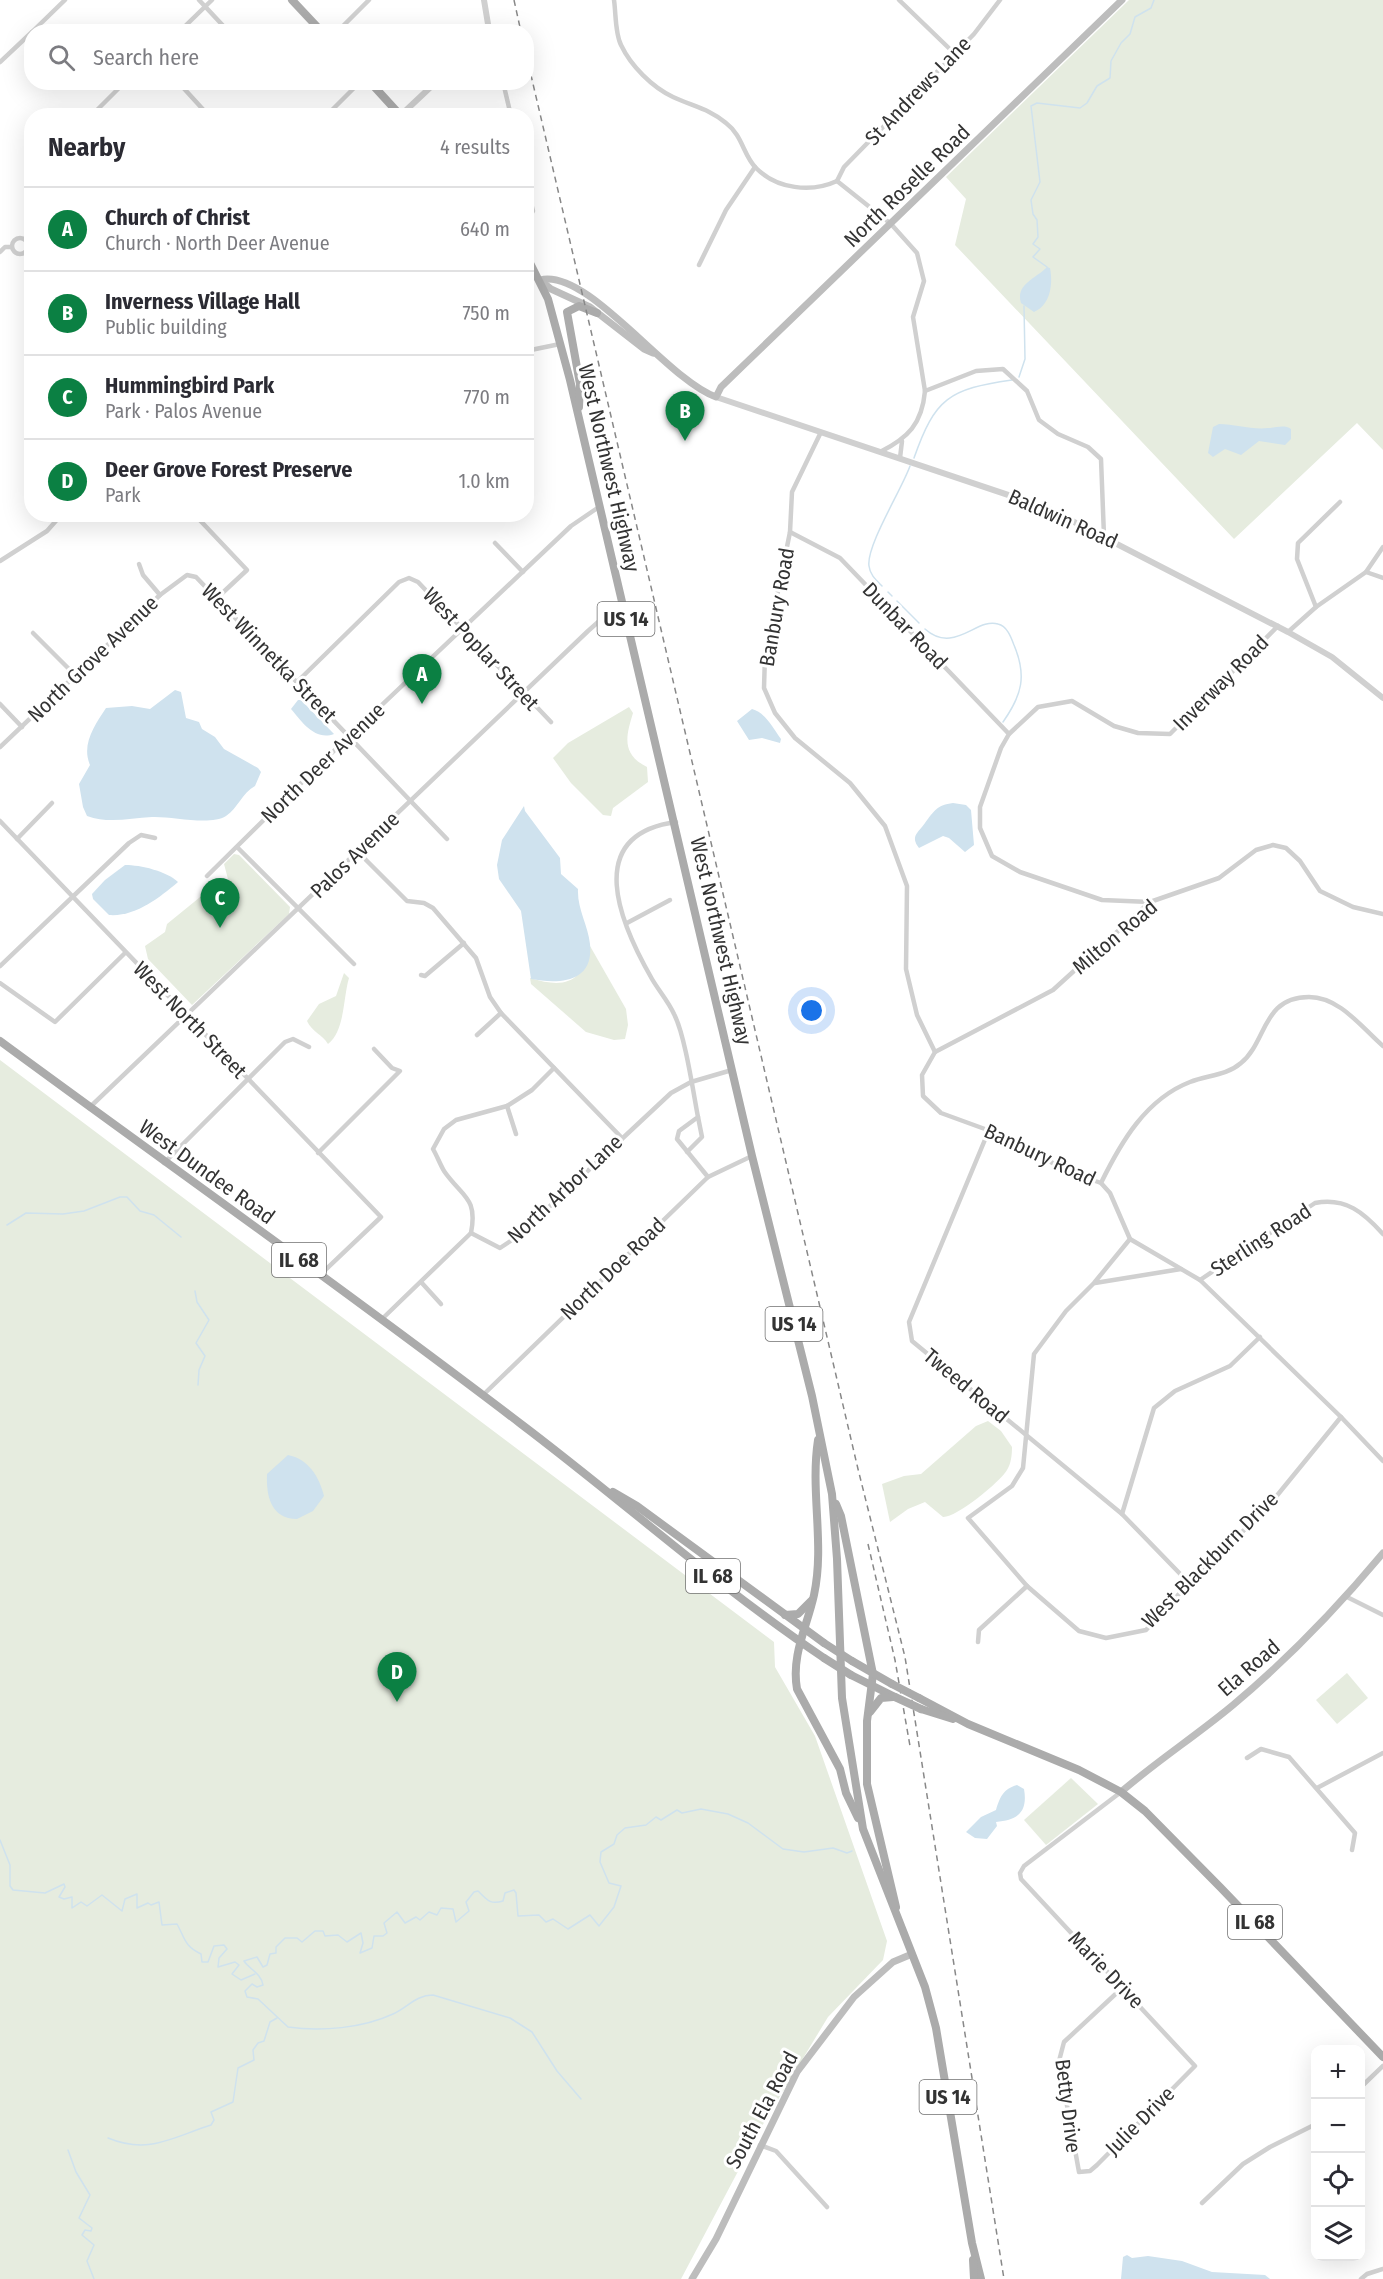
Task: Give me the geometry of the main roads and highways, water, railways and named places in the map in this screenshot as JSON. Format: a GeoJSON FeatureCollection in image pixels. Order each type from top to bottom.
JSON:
{"type":"FeatureCollection","features":[{"type":"Feature","properties":{"kind":"main road"},"geometry":{"type":"LineString","coordinates":[[292,0],[314,24]]}},
{"type":"Feature","properties":{"kind":"main road","name":"North Roselle Road"},"geometry":{"type":"LineString","coordinates":[[655,354],[688,382],[716,397],[721,387],[1122,0]]}},
{"type":"Feature","properties":{"kind":"main road"},"geometry":{"type":"LineString","coordinates":[[378,90],[394,108]]}},
{"type":"Feature","properties":{"kind":"main road","name":"West Northwest Highway"},"geometry":{"type":"LineString","coordinates":[[534,269],[540,280],[560,344],[578,415],[676,822],[832,1494],[846,1735],[863,1829]]}},
{"type":"Feature","properties":{"kind":"main road"},"geometry":{"type":"LineString","coordinates":[[540,280],[551,277],[582,290],[647,344],[655,354]]}},
{"type":"Feature","properties":{"kind":"main road"},"geometry":{"type":"LineString","coordinates":[[540,280],[551,289],[581,301],[644,349],[655,354]]}},
{"type":"Feature","properties":{"kind":"main road"},"geometry":{"type":"LineString","coordinates":[[578,415],[580,384],[567,312],[579,306],[597,313]]}},
{"type":"Feature","properties":{"kind":"main road","name":"West Dundee Road"},"geometry":{"type":"LineString","coordinates":[[0,1041],[164,1163],[382,1319],[596,1482],[666,1540],[800,1642],[871,1686]]}},
{"type":"Feature","properties":{"kind":"main road"},"geometry":{"type":"LineString","coordinates":[[819,1433],[814,1469],[819,1567],[814,1597],[800,1642],[794,1675],[797,1689],[840,1769],[846,1793],[863,1829]]}},
{"type":"Feature","properties":{"kind":"main road","name":"West Dundee Road"},"geometry":{"type":"LineString","coordinates":[[596,1482],[637,1506],[804,1629],[873,1674]]}},
{"type":"Feature","properties":{"kind":"main road"},"geometry":{"type":"LineString","coordinates":[[832,1494],[841,1516],[849,1569],[873,1674],[867,1721],[866,1768],[870,1799],[902,1931]]}},
{"type":"Feature","properties":{"kind":"main road","name":"Ela Road"},"geometry":{"type":"LineString","coordinates":[[1121,1792],[1267,1675],[1347,1597],[1383,1553]]}},
{"type":"Feature","properties":{"kind":"main road"},"geometry":{"type":"LineString","coordinates":[[785,1615],[793,1616],[802,1612],[814,1597]]}},
{"type":"Feature","properties":{"kind":"main road","name":"IL 68"},"geometry":{"type":"LineString","coordinates":[[873,1674],[968,1724],[1078,1770],[1121,1792],[1144,1811],[1221,1888],[1383,2057]]}},
{"type":"Feature","properties":{"kind":"main road","name":"IL 68"},"geometry":{"type":"LineString","coordinates":[[871,1686],[921,1709],[968,1724]]}},
{"type":"Feature","properties":{"kind":"main road"},"geometry":{"type":"LineString","coordinates":[[867,1721],[874,1703],[886,1697],[895,1697]]}},
{"type":"Feature","properties":{"kind":"main road","name":"US 14"},"geometry":{"type":"LineString","coordinates":[[863,1829],[912,1954],[936,2028],[972,2243],[981,2279]]}},
{"type":"Feature","properties":{"kind":"main road","name":"South Ela Road"},"geometry":{"type":"LineString","coordinates":[[692,2279],[716,2239],[797,2072],[854,1996],[893,1962],[912,1954]]}},
{"type":"Feature","properties":{"kind":"main road","name":"US 14"},"geometry":{"type":"LineString","coordinates":[[972,2243],[974,2279]]}},
{"type":"Feature","properties":{"kind":"water"},"geometry":{"type":"Polygon","coordinates":[[[1047,267],[1050,268],[1051,274],[1050,293],[1040,309],[1034,312],[1021,303],[1021,291],[1028,282],[1047,267]]]}},
{"type":"Feature","properties":{"kind":"water"},"geometry":{"type":"Polygon","coordinates":[[[1219,424],[1256,428],[1286,427],[1291,429],[1291,439],[1285,445],[1259,441],[1241,455],[1225,449],[1213,457],[1208,453],[1213,427],[1219,424]]]}},
{"type":"Feature","properties":{"kind":"water"},"geometry":{"type":"Polygon","coordinates":[[[175,690],[181,692],[186,718],[199,722],[202,729],[215,737],[224,749],[258,768],[261,772],[255,786],[230,813],[219,819],[152,817],[111,820],[87,816],[79,784],[90,765],[87,750],[90,735],[106,708],[132,706],[150,709],[175,690]]]}},
{"type":"Feature","properties":{"kind":"water"},"geometry":{"type":"Polygon","coordinates":[[[298,700],[301,700],[334,734],[315,733],[304,724],[291,709],[298,700]]]}},
{"type":"Feature","properties":{"kind":"water"},"geometry":{"type":"Polygon","coordinates":[[[752,709],[769,721],[781,739],[780,743],[762,738],[749,740],[737,721],[752,709]]]}},
{"type":"Feature","properties":{"kind":"water"},"geometry":{"type":"Polygon","coordinates":[[[953,803],[966,805],[971,810],[974,845],[965,852],[949,838],[943,836],[919,848],[915,840],[918,832],[936,809],[953,803]]]}},
{"type":"Feature","properties":{"kind":"water"},"geometry":{"type":"Polygon","coordinates":[[[524,806],[525,811],[560,858],[561,874],[578,889],[579,903],[589,937],[590,957],[580,974],[572,978],[553,981],[531,979],[521,911],[499,879],[497,865],[502,840],[524,806]]]}},
{"type":"Feature","properties":{"kind":"water"},"geometry":{"type":"Polygon","coordinates":[[[125,865],[153,869],[178,882],[155,900],[137,910],[109,915],[93,899],[92,894],[105,880],[125,865]]]}},
{"type":"Feature","properties":{"kind":"water"},"geometry":{"type":"Polygon","coordinates":[[[288,1455],[307,1464],[319,1482],[324,1496],[313,1511],[297,1519],[281,1515],[269,1498],[267,1474],[288,1455]]]}},
{"type":"Feature","properties":{"kind":"water"},"geometry":{"type":"Polygon","coordinates":[[[1017,1785],[1024,1789],[1025,1797],[1023,1809],[1016,1817],[996,1822],[997,1826],[987,1839],[975,1838],[966,1832],[981,1817],[996,1810],[1003,1794],[1017,1785]]]}},
{"type":"Feature","properties":{"kind":"water"},"geometry":{"type":"Polygon","coordinates":[[[1127,2255],[1132,2258],[1148,2256],[1182,2261],[1212,2272],[1265,2275],[1270,2279],[1121,2279],[1123,2257],[1127,2255]]]}},
{"type":"Feature","properties":{"kind":"waterway"},"geometry":{"type":"LineString","coordinates":[[1047,267],[1033,257],[1040,249],[1033,244],[1038,237],[1037,220],[1033,214],[1031,200],[1040,182],[1031,106],[1037,103],[1080,108],[1087,103],[1097,86],[1110,78],[1111,61],[1121,43],[1130,34],[1135,17],[1151,8],[1154,0]]}},
{"type":"Feature","properties":{"kind":"waterway"},"geometry":{"type":"LineString","coordinates":[[1019,377],[1025,359],[1024,306]]}},
{"type":"Feature","properties":{"kind":"waterway"},"geometry":{"type":"LineString","coordinates":[[914,458],[929,422],[947,400],[973,388],[1012,380]]}},
{"type":"Feature","properties":{"kind":"waterway"},"geometry":{"type":"LineString","coordinates":[[882,586],[871,572],[870,557],[873,545],[910,466]]}},
{"type":"Feature","properties":{"kind":"waterway"},"geometry":{"type":"LineString","coordinates":[[888,592],[892,596]]}},
{"type":"Feature","properties":{"kind":"waterway"},"geometry":{"type":"LineString","coordinates":[[897,601],[919,623]]}},
{"type":"Feature","properties":{"kind":"waterway"},"geometry":{"type":"LineString","coordinates":[[925,629],[936,636],[946,638],[964,634],[990,623],[1001,625],[1006,629],[1018,656],[1021,676],[1015,703],[1003,722]]}},
{"type":"Feature","properties":{"kind":"waterway"},"geometry":{"type":"LineString","coordinates":[[7,1225],[26,1213],[63,1214],[84,1211],[120,1197],[127,1197],[140,1211],[154,1215],[181,1237]]}},
{"type":"Feature","properties":{"kind":"waterway"},"geometry":{"type":"LineString","coordinates":[[195,1291],[197,1302],[209,1320],[196,1343],[205,1356],[199,1370],[198,1385]]}},
{"type":"Feature","properties":{"kind":"waterway"},"geometry":{"type":"LineString","coordinates":[[581,2099],[557,2071],[532,2032],[510,2018],[433,1995],[417,1999],[398,2011],[369,2023],[328,2029],[288,2027],[258,1999],[247,1997],[245,1991],[252,1984],[257,1987],[263,1985],[260,1977],[244,1961],[257,1957],[263,1967],[267,1965],[270,1954],[276,1953],[276,1947],[285,1938],[297,1938],[302,1942],[315,1931],[323,1931],[325,1936],[338,1935],[347,1942],[361,1933],[363,1943],[360,1953],[372,1948],[374,1936],[383,1936],[387,1933],[384,1923],[397,1912],[405,1923],[416,1917],[420,1920],[429,1912],[437,1915],[441,1908],[453,1909],[456,1922],[469,1911],[466,1902],[474,1892],[478,1891],[486,1899],[495,1902],[503,1901],[505,1893],[514,1890],[518,1916],[539,1915],[546,1922],[553,1919],[568,1929],[590,1915],[599,1926],[614,1907],[621,1886],[609,1883],[600,1862],[601,1852],[614,1844],[617,1835],[625,1828],[646,1825],[656,1817],[661,1820],[677,1810],[682,1813],[701,1809],[728,1814],[748,1823],[783,1849],[804,1852],[833,1848],[847,1853],[852,1851]]}},
{"type":"Feature","properties":{"kind":"waterway"},"geometry":{"type":"LineString","coordinates":[[0,1840],[10,1865],[10,1886],[13,1890],[45,1893],[64,1884],[65,1887],[59,1897],[64,1899],[72,1897],[72,1908],[81,1902],[87,1906],[102,1895],[122,1911],[125,1899],[137,1894],[137,1908],[148,1903],[151,1905],[159,1902],[162,1925],[177,1924],[188,1945],[201,1954],[202,1962],[208,1962],[214,1946],[224,1945],[227,1949],[219,1958],[218,1967],[235,1962],[239,1965],[232,1974],[241,1980],[255,1974]]}},
{"type":"Feature","properties":{"kind":"waterway"},"geometry":{"type":"LineString","coordinates":[[108,2138],[123,2143],[149,2145],[211,2125],[214,2120],[211,2112],[233,2102],[238,2068],[254,2060],[253,2050],[258,2043],[264,2041],[270,2022],[277,2018]]}},
{"type":"Feature","properties":{"kind":"waterway"},"geometry":{"type":"LineString","coordinates":[[68,2150],[76,2172],[90,2195],[79,2218],[92,2228],[91,2231],[85,2230],[82,2235],[94,2245],[87,2261],[94,2279]]}},
{"type":"Feature","properties":{"kind":"railway"},"geometry":{"type":"LineString","coordinates":[[514,0],[519,24]]}},
{"type":"Feature","properties":{"kind":"railway"},"geometry":{"type":"LineString","coordinates":[[534,88],[858,1469],[905,1657],[1004,2279]]}},
{"type":"Feature","properties":{"kind":"railway"},"geometry":{"type":"LineString","coordinates":[[868,1544],[895,1660],[910,1746]]}},
{"type":"Feature","properties":{"kind":"place","name":"Inverness Village Hall"},"geometry":{"type":"Point","coordinates":[685,441]}},
{"type":"Feature","properties":{"kind":"place","name":"Church of Christ"},"geometry":{"type":"Point","coordinates":[422,704]}},
{"type":"Feature","properties":{"kind":"place","name":"Hummingbird Park"},"geometry":{"type":"Point","coordinates":[220,928]}},
{"type":"Feature","properties":{"kind":"place","name":"Deer Grove Forest Preserve"},"geometry":{"type":"Point","coordinates":[397,1702]}}]}
